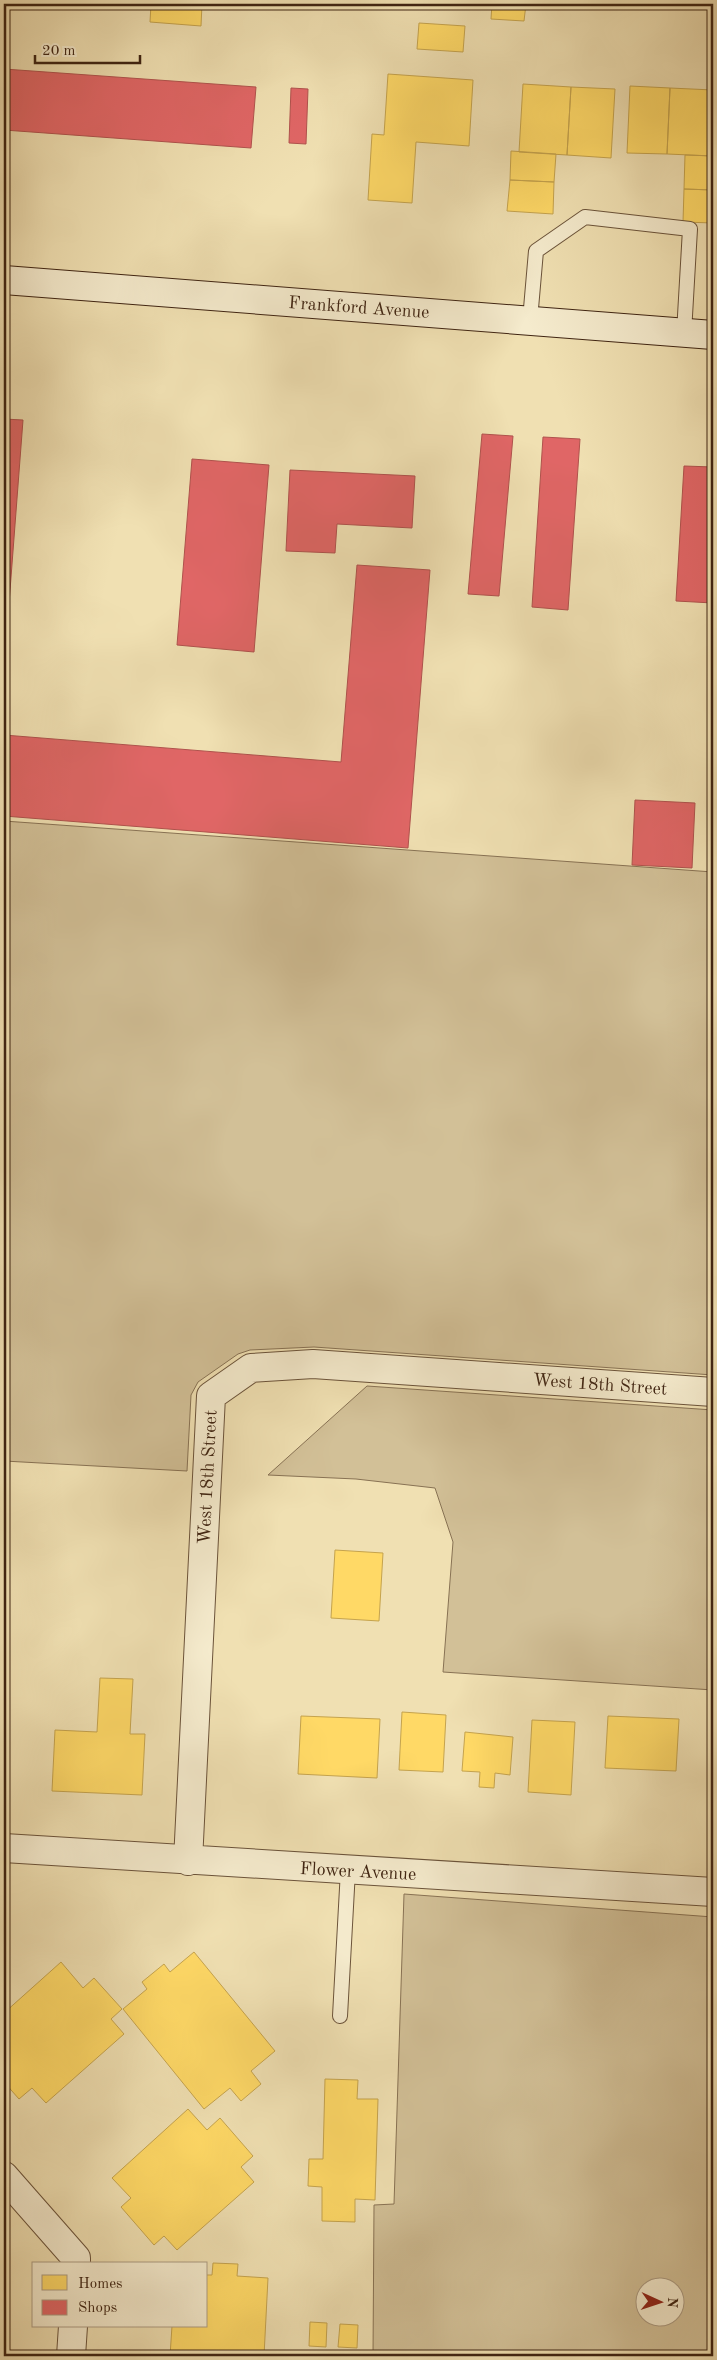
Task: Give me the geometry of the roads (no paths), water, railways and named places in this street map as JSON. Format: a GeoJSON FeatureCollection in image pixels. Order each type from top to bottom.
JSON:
{"type":"FeatureCollection","features":[{"type":"Feature","properties":{"kind":"street","name":"Frankford Avenue"},"geometry":{"type":"LineString","coordinates":[[4,280],[713,335]]}},
{"type":"Feature","properties":{"kind":"street","name":"West 18th Street"},"geometry":{"type":"LineString","coordinates":[[188,1861],[211,1396],[251,1368],[313,1364],[713,1392]]}},
{"type":"Feature","properties":{"kind":"street","name":"Flower Avenue"},"geometry":{"type":"LineString","coordinates":[[4,1848],[188,1861],[713,1892]]}},
{"type":"Feature","properties":{"kind":"street"},"geometry":{"type":"LineString","coordinates":[[4,2176],[76,2258],[76,2262]]}},
{"type":"Feature","properties":{"kind":"street"},"geometry":{"type":"LineString","coordinates":[[71,2356],[73,2328]]}},
{"type":"Feature","properties":{"kind":"lane"},"geometry":{"type":"LineString","coordinates":[[530,320],[536,251],[585,218],[690,229],[684,332]]}},
{"type":"Feature","properties":{"kind":"lane"},"geometry":{"type":"LineString","coordinates":[[340,2016],[348,1870]]}}]}
